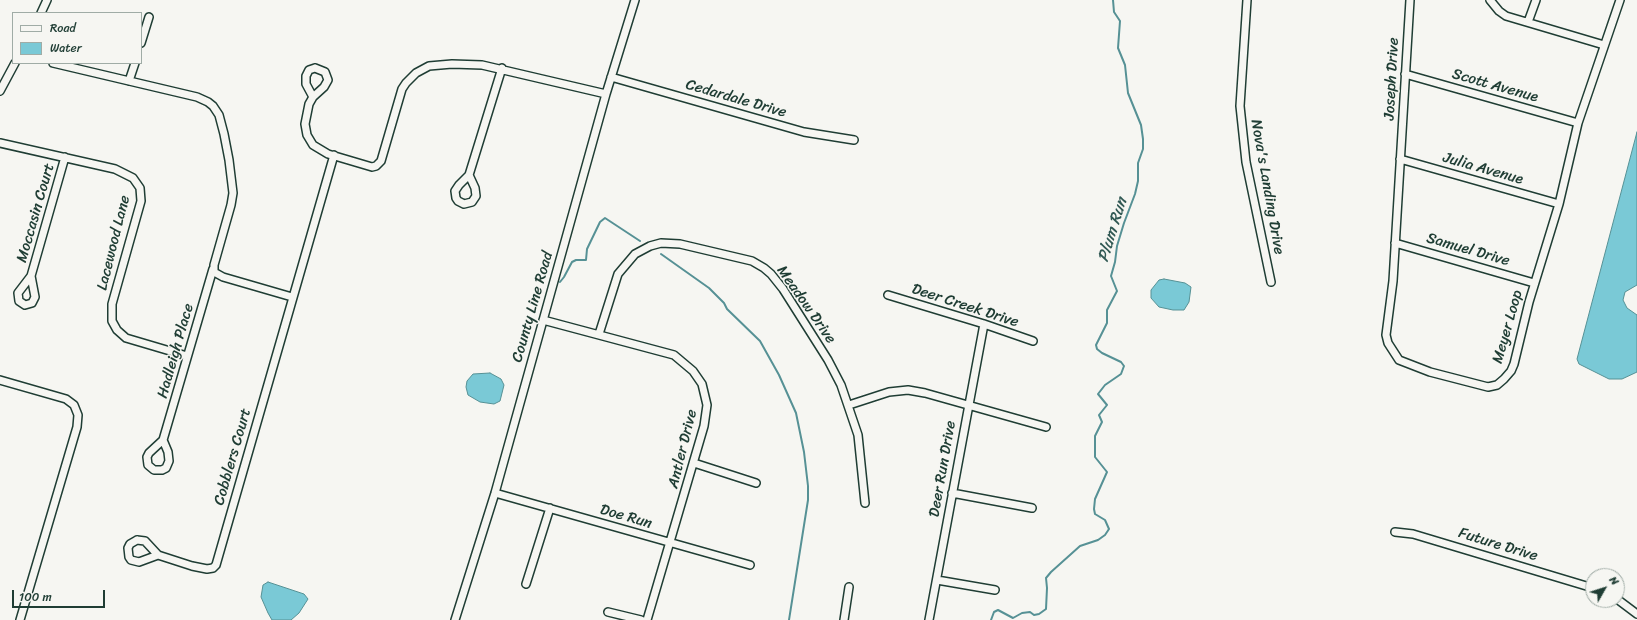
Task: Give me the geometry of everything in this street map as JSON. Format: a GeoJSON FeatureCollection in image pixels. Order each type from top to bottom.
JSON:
{"type":"FeatureCollection","features":[{"type":"Feature","properties":{"kind":"street"},"geometry":{"type":"LineString","coordinates":[[41,12],[47,0]]}},
{"type":"Feature","properties":{"kind":"street","name":"County Line Road"},"geometry":{"type":"LineString","coordinates":[[455,620],[495,493],[606,94],[635,0]]}},
{"type":"Feature","properties":{"kind":"street","name":"Nova's Landing Drive"},"geometry":{"type":"LineString","coordinates":[[1247,0],[1240,106],[1246,162],[1271,282]]}},
{"type":"Feature","properties":{"kind":"street","name":"Joseph Drive"},"geometry":{"type":"LineString","coordinates":[[1400,159],[1410,0]]}},
{"type":"Feature","properties":{"kind":"street"},"geometry":{"type":"LineString","coordinates":[[1490,0],[1499,11],[1506,16],[1604,45]]}},
{"type":"Feature","properties":{"kind":"street"},"geometry":{"type":"LineString","coordinates":[[1528,22],[1536,0]]}},
{"type":"Feature","properties":{"kind":"street","name":"Meyer Loop"},"geometry":{"type":"LineString","coordinates":[[1400,159],[1393,281],[1386,335],[1388,343],[1399,360],[1430,372],[1488,387],[1497,385],[1511,372],[1514,364],[1534,283],[1559,204],[1578,123],[1620,0]]}},
{"type":"Feature","properties":{"kind":"street"},"geometry":{"type":"LineString","coordinates":[[142,40],[149,17]]}},
{"type":"Feature","properties":{"kind":"street"},"geometry":{"type":"LineString","coordinates":[[0,91],[14,64]]}},
{"type":"Feature","properties":{"kind":"street","name":"Hadleigh Place"},"geometry":{"type":"LineString","coordinates":[[57,64],[197,97],[208,102],[219,115],[229,160],[233,193],[231,205],[163,440]]}},
{"type":"Feature","properties":{"kind":"street"},"geometry":{"type":"LineString","coordinates":[[129,81],[135,64]]}},
{"type":"Feature","properties":{"kind":"street"},"geometry":{"type":"LineString","coordinates":[[313,97],[305,124],[307,135],[317,149],[368,166],[376,166],[379,164],[402,89],[411,77],[422,69],[436,65],[475,64],[502,68],[606,94]]}},
{"type":"Feature","properties":{"kind":"street"},"geometry":{"type":"LineString","coordinates":[[469,175],[502,68]]}},
{"type":"Feature","properties":{"kind":"street","name":"Scott Avenue"},"geometry":{"type":"LineString","coordinates":[[1405,74],[1578,123]]}},
{"type":"Feature","properties":{"kind":"street","name":"Cedardale Drive"},"geometry":{"type":"LineString","coordinates":[[611,77],[804,132],[854,140]]}},
{"type":"Feature","properties":{"kind":"street","name":"Lacewood Lane"},"geometry":{"type":"LineString","coordinates":[[0,143],[66,157],[121,171],[133,178],[140,188],[141,201],[112,304],[112,321],[117,330],[126,338],[187,356]]}},
{"type":"Feature","properties":{"kind":"street"},"geometry":{"type":"LineString","coordinates":[[213,269],[218,275],[292,297],[334,155]]}},
{"type":"Feature","properties":{"kind":"street","name":"Moccasin Court"},"geometry":{"type":"LineString","coordinates":[[31,276],[66,157]]}},
{"type":"Feature","properties":{"kind":"street","name":"Julia Avenue"},"geometry":{"type":"LineString","coordinates":[[1400,159],[1559,204]]}},
{"type":"Feature","properties":{"kind":"street","name":"Meadow Drive"},"geometry":{"type":"LineString","coordinates":[[599,334],[618,274],[635,254],[650,246],[661,243],[680,244],[752,261],[771,274],[783,289],[828,360],[849,405],[858,435],[865,503]]}},
{"type":"Feature","properties":{"kind":"street","name":"Samuel Drive"},"geometry":{"type":"LineString","coordinates":[[1395,243],[1534,283]]}},
{"type":"Feature","properties":{"kind":"street","name":"Deer Creek Drive"},"geometry":{"type":"LineString","coordinates":[[888,295],[984,324],[1033,342]]}},
{"type":"Feature","properties":{"kind":"street","name":"Cobblers Court"},"geometry":{"type":"LineString","coordinates":[[158,555],[207,569],[213,568],[216,565],[292,297]]}},
{"type":"Feature","properties":{"kind":"street","name":"Antler Drive"},"geometry":{"type":"LineString","coordinates":[[543,320],[674,355],[693,370],[702,384],[707,405],[704,426],[671,543],[647,620]]}},
{"type":"Feature","properties":{"kind":"street","name":"Deer Run Drive"},"geometry":{"type":"LineString","coordinates":[[929,620],[984,324]]}},
{"type":"Feature","properties":{"kind":"street"},"geometry":{"type":"LineString","coordinates":[[1,382],[66,399],[77,410],[78,415],[77,427],[20,620]]}},
{"type":"Feature","properties":{"kind":"street"},"geometry":{"type":"LineString","coordinates":[[849,405],[889,392],[908,390],[925,393],[1046,427]]}},
{"type":"Feature","properties":{"kind":"street"},"geometry":{"type":"LineString","coordinates":[[694,463],[756,483]]}},
{"type":"Feature","properties":{"kind":"street","name":"Doe Run"},"geometry":{"type":"LineString","coordinates":[[495,493],[750,565]]}},
{"type":"Feature","properties":{"kind":"street"},"geometry":{"type":"LineString","coordinates":[[952,493],[1032,508]]}},
{"type":"Feature","properties":{"kind":"street"},"geometry":{"type":"LineString","coordinates":[[526,584],[550,508]]}},
{"type":"Feature","properties":{"kind":"street","name":"Future Drive"},"geometry":{"type":"LineString","coordinates":[[1395,532],[1413,534],[1492,556],[1585,585]]}},
{"type":"Feature","properties":{"kind":"street"},"geometry":{"type":"LineString","coordinates":[[937,580],[995,590]]}},
{"type":"Feature","properties":{"kind":"street"},"geometry":{"type":"LineString","coordinates":[[844,620],[850,587]]}},
{"type":"Feature","properties":{"kind":"street"},"geometry":{"type":"LineString","coordinates":[[1625,605],[1637,614]]}},
{"type":"Feature","properties":{"kind":"street"},"geometry":{"type":"LineString","coordinates":[[608,612],[642,620]]}},
{"type":"Feature","properties":{"kind":"water"},"geometry":{"type":"Polygon","coordinates":[[[1637,132],[1637,285],[1625,292],[1623,300],[1627,308],[1637,315],[1637,372],[1622,379],[1609,379],[1579,364],[1577,359],[1637,132]]]}},
{"type":"Feature","properties":{"kind":"water"},"geometry":{"type":"Polygon","coordinates":[[[1164,279],[1185,283],[1191,287],[1189,302],[1184,310],[1173,310],[1159,307],[1151,298],[1151,290],[1159,280],[1164,279]]]}},
{"type":"Feature","properties":{"kind":"water"},"geometry":{"type":"Polygon","coordinates":[[[490,373],[501,379],[504,385],[500,401],[494,404],[480,402],[468,395],[466,387],[467,381],[473,374],[490,373]]]}},
{"type":"Feature","properties":{"kind":"water"},"geometry":{"type":"Polygon","coordinates":[[[268,582],[304,594],[308,599],[299,613],[291,620],[272,620],[261,597],[263,585],[268,582]]]}},
{"type":"Feature","properties":{"kind":"waterway","name":"Plum Run"},"geometry":{"type":"LineString","coordinates":[[991,620],[994,612],[998,610],[1013,618],[1022,613],[1030,612],[1034,615],[1039,614],[1046,609],[1046,578],[1080,546],[1098,540],[1105,535],[1109,529],[1105,520],[1095,514],[1094,509],[1095,499],[1107,472],[1095,457],[1095,436],[1102,422],[1099,415],[1107,405],[1098,394],[1105,385],[1121,374],[1124,366],[1121,362],[1102,353],[1097,349],[1096,345],[1107,323],[1107,310],[1117,291],[1111,276],[1117,246],[1135,194],[1138,181],[1138,163],[1143,149],[1141,125],[1128,93],[1125,65],[1118,48],[1120,21],[1114,12],[1113,0]]}},
{"type":"Feature","properties":{"kind":"waterway"},"geometry":{"type":"LineString","coordinates":[[560,282],[572,262],[576,260],[586,260],[587,249],[600,222],[605,218],[640,241]]}},
{"type":"Feature","properties":{"kind":"waterway"},"geometry":{"type":"LineString","coordinates":[[661,254],[709,288],[724,303],[727,309],[760,341],[779,375],[796,413],[804,452],[808,500],[789,620]]}}]}
